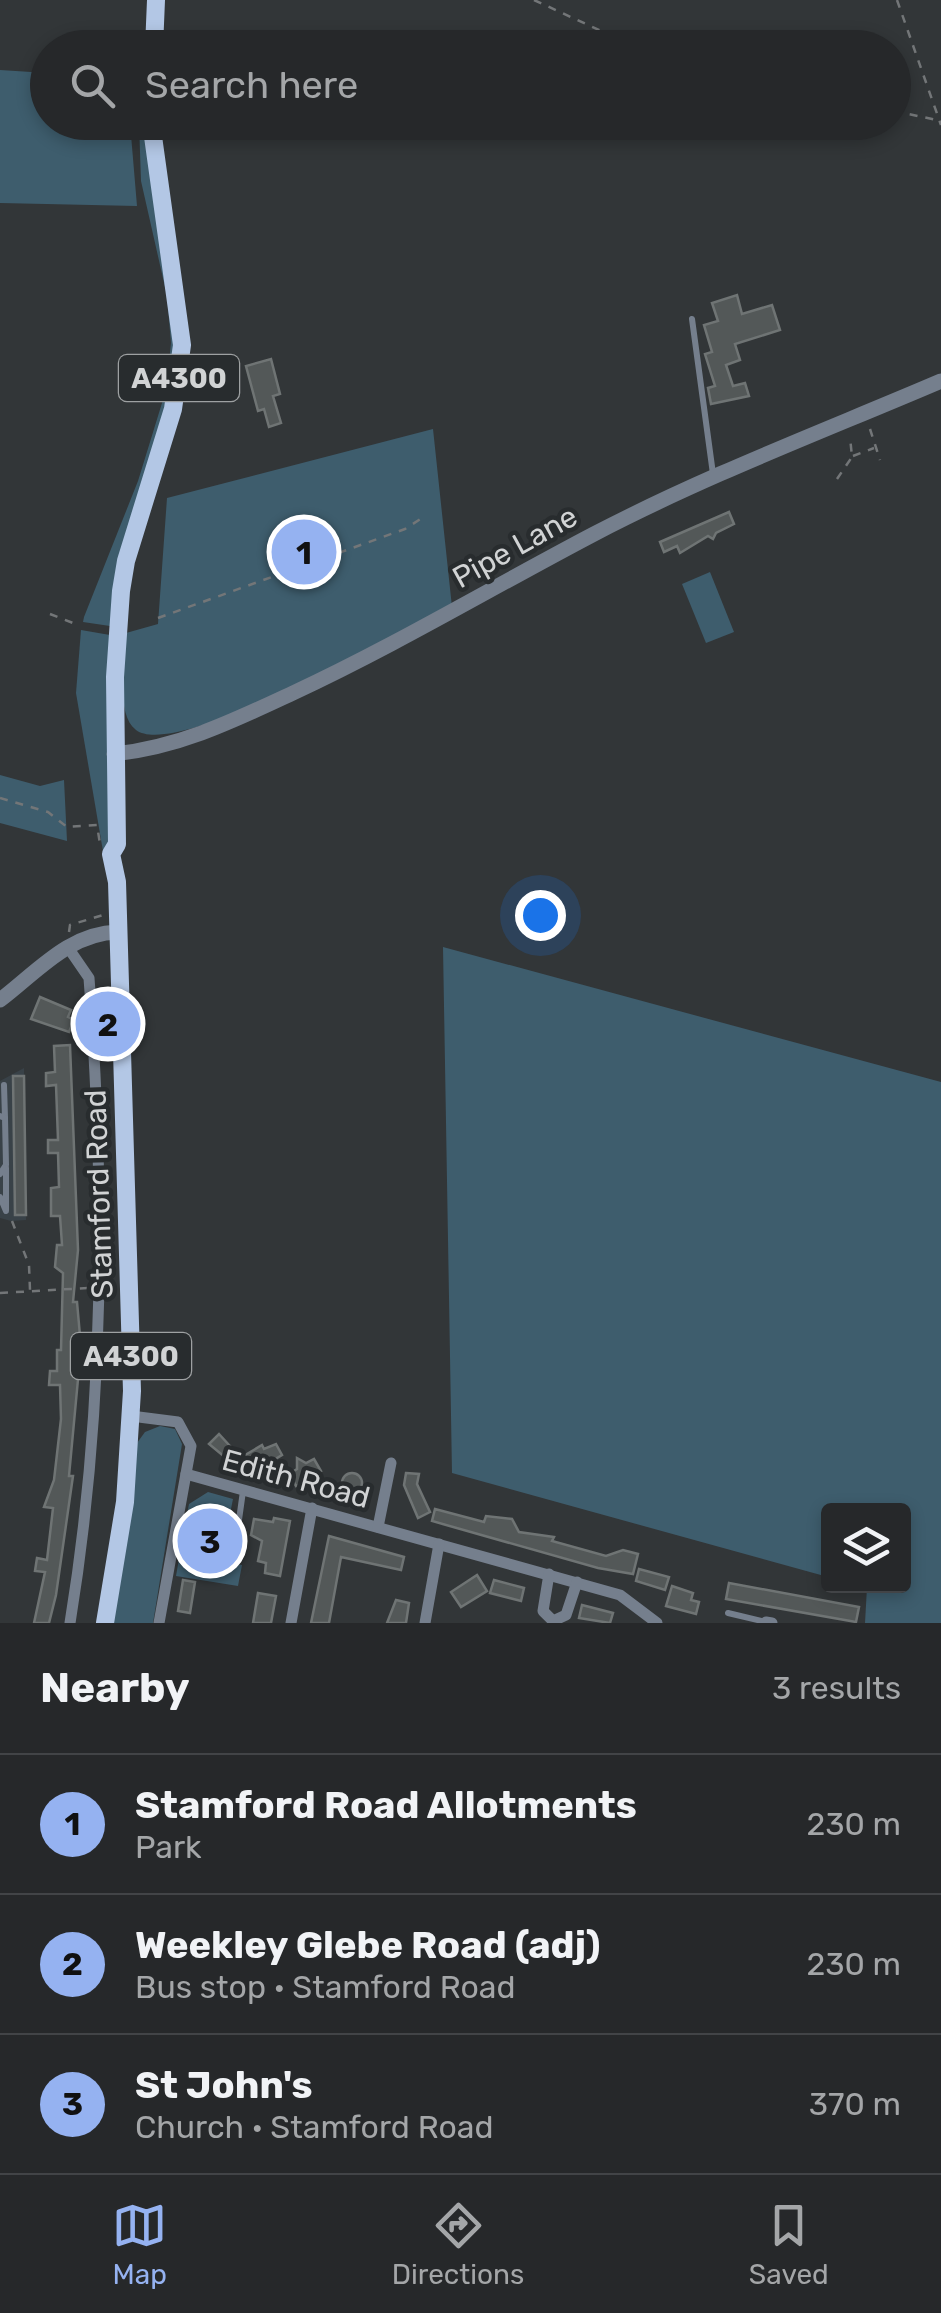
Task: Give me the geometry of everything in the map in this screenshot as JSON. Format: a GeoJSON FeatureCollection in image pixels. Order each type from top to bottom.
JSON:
{"type":"FeatureCollection","features":[{"type":"Feature","properties":{"kind":"main road"},"geometry":{"type":"LineString","coordinates":[[155,30],[156,0]]}},
{"type":"Feature","properties":{"kind":"main road","name":"Stamford Road"},"geometry":{"type":"LineString","coordinates":[[105,1623],[124,1502],[131,1416],[117,882],[111,854],[117,844],[114,754],[121,592],[140,514],[174,409],[182,345],[154,140]]}},
{"type":"Feature","properties":{"kind":"street","name":"Pipe Lane"},"geometry":{"type":"LineString","coordinates":[[114,754],[169,746],[206,734],[291,694],[713,475],[941,382]]}},
{"type":"Feature","properties":{"kind":"street"},"geometry":{"type":"LineString","coordinates":[[0,999],[68,946],[100,933],[118,932]]}},
{"type":"Feature","properties":{"kind":"street","name":"Stamford Road"},"geometry":{"type":"LineString","coordinates":[[68,946],[89,978],[100,1288],[94,1458],[70,1623]]}},
{"type":"Feature","properties":{"kind":"street","name":"Edith Road"},"geometry":{"type":"LineString","coordinates":[[131,1416],[178,1422],[190,1446],[186,1474],[620,1595],[657,1623]]}},
{"type":"Feature","properties":{"kind":"street","name":"Edith Road"},"geometry":{"type":"LineString","coordinates":[[378,1527],[391,1463]]}},
{"type":"Feature","properties":{"kind":"street"},"geometry":{"type":"LineString","coordinates":[[159,1623],[186,1474]]}},
{"type":"Feature","properties":{"kind":"street"},"geometry":{"type":"LineString","coordinates":[[291,1623],[312,1508]]}},
{"type":"Feature","properties":{"kind":"street"},"geometry":{"type":"LineString","coordinates":[[425,1623],[439,1544]]}},
{"type":"Feature","properties":{"kind":"street"},"geometry":{"type":"LineString","coordinates":[[549,1574],[543,1611],[552,1621],[566,1614],[577,1582]]}},
{"type":"Feature","properties":{"kind":"lane"},"geometry":{"type":"LineString","coordinates":[[692,319],[713,475]]}},
{"type":"Feature","properties":{"kind":"lane"},"geometry":{"type":"LineString","coordinates":[[4,1085],[6,1211]]}},
{"type":"Feature","properties":{"kind":"lane"},"geometry":{"type":"LineString","coordinates":[[0,1174],[6,1165]]}},
{"type":"Feature","properties":{"kind":"lane"},"geometry":{"type":"LineString","coordinates":[[0,1197],[6,1211]]}},
{"type":"Feature","properties":{"kind":"lane"},"geometry":{"type":"LineString","coordinates":[[234,1556],[244,1490]]}},
{"type":"Feature","properties":{"kind":"lane"},"geometry":{"type":"LineString","coordinates":[[728,1613],[769,1622]]}},
{"type":"Feature","properties":{"kind":"path"},"geometry":{"type":"LineString","coordinates":[[534,0],[599,30]]}},
{"type":"Feature","properties":{"kind":"path"},"geometry":{"type":"LineString","coordinates":[[897,0],[907,30]]}},
{"type":"Feature","properties":{"kind":"path"},"geometry":{"type":"LineString","coordinates":[[911,41],[941,126]]}},
{"type":"Feature","properties":{"kind":"path"},"geometry":{"type":"LineString","coordinates":[[911,114],[938,120]]}},
{"type":"Feature","properties":{"kind":"path"},"geometry":{"type":"LineString","coordinates":[[870,428],[880,460]]}},
{"type":"Feature","properties":{"kind":"path"},"geometry":{"type":"LineString","coordinates":[[850,436],[852,457]]}},
{"type":"Feature","properties":{"kind":"path"},"geometry":{"type":"LineString","coordinates":[[837,479],[852,457],[875,447]]}},
{"type":"Feature","properties":{"kind":"path"},"geometry":{"type":"LineString","coordinates":[[158,618],[405,529],[422,518]]}},
{"type":"Feature","properties":{"kind":"path"},"geometry":{"type":"LineString","coordinates":[[50,614],[73,622]]}},
{"type":"Feature","properties":{"kind":"path"},"geometry":{"type":"LineString","coordinates":[[0,798],[48,812],[67,827],[97,825]]}},
{"type":"Feature","properties":{"kind":"path"},"geometry":{"type":"LineString","coordinates":[[70,925],[105,914]]}},
{"type":"Feature","properties":{"kind":"path"},"geometry":{"type":"LineString","coordinates":[[6,1211],[29,1265],[30,1290]]}},
{"type":"Feature","properties":{"kind":"path"},"geometry":{"type":"LineString","coordinates":[[0,1293],[93,1288]]}},
{"type":"Feature","properties":{"kind":"shaded area"},"geometry":{"type":"Polygon","coordinates":[[[0,70],[30,72],[30,140],[131,140],[137,206],[0,203],[0,70]]]}},
{"type":"Feature","properties":{"kind":"shaded area"},"geometry":{"type":"Polygon","coordinates":[[[140,140],[146,140],[175,342],[170,391],[110,626],[83,622],[84,617],[138,481],[166,390],[171,343],[167,296],[141,181],[140,140]]]}},
{"type":"Feature","properties":{"kind":"shaded area"},"geometry":{"type":"Polygon","coordinates":[[[433,429],[452,607],[291,690],[241,711],[159,735],[136,730],[129,722],[123,698],[126,633],[158,624],[167,498],[433,429]]]}},
{"type":"Feature","properties":{"kind":"shaded area"},"geometry":{"type":"Polygon","coordinates":[[[710,572],[734,632],[706,643],[682,584],[710,572]]]}},
{"type":"Feature","properties":{"kind":"shaded area"},"geometry":{"type":"Polygon","coordinates":[[[81,630],[110,635],[109,857],[104,857],[76,693],[81,630]]]}},
{"type":"Feature","properties":{"kind":"shaded area"},"geometry":{"type":"Polygon","coordinates":[[[0,775],[40,786],[64,780],[67,841],[0,823],[0,775]]]}},
{"type":"Feature","properties":{"kind":"shaded area"},"geometry":{"type":"Polygon","coordinates":[[[443,947],[941,1082],[941,1623],[865,1623],[867,1593],[911,1593],[911,1503],[821,1503],[821,1575],[452,1473],[443,947]]]}},
{"type":"Feature","properties":{"kind":"shaded area"},"geometry":{"type":"Polygon","coordinates":[[[24,1068],[26,1220],[11,1221],[0,1218],[0,1081],[24,1068]]]}},
{"type":"Feature","properties":{"kind":"shaded area"},"geometry":{"type":"Polygon","coordinates":[[[160,1426],[175,1429],[182,1444],[153,1623],[113,1623],[137,1443],[145,1432],[160,1426]]]}},
{"type":"Feature","properties":{"kind":"shaded area"},"geometry":{"type":"Polygon","coordinates":[[[208,1492],[233,1499],[229,1519],[219,1517],[220,1513],[187,1514],[189,1504],[208,1492]]]}},
{"type":"Feature","properties":{"kind":"shaded area"},"geometry":{"type":"Polygon","coordinates":[[[185,1524],[197,1526],[212,1560],[242,1565],[238,1586],[176,1576],[185,1524]]]}},
{"type":"Feature","properties":{"kind":"building"},"geometry":{"type":"Polygon","coordinates":[[[737,295],[742,314],[772,305],[780,330],[735,344],[740,360],[726,365],[733,386],[745,383],[749,396],[711,404],[708,388],[715,386],[705,354],[712,352],[704,325],[718,321],[712,303],[737,295]]]}},
{"type":"Feature","properties":{"kind":"building"},"geometry":{"type":"Polygon","coordinates":[[[271,359],[280,394],[273,396],[281,423],[269,427],[264,409],[258,411],[246,366],[271,359]]]}},
{"type":"Feature","properties":{"kind":"building"},"geometry":{"type":"Polygon","coordinates":[[[729,512],[734,524],[716,533],[713,539],[708,536],[680,553],[677,546],[664,552],[660,542],[729,512]]]}},
{"type":"Feature","properties":{"kind":"building"},"geometry":{"type":"Polygon","coordinates":[[[40,997],[71,1010],[68,1017],[74,1020],[69,1032],[31,1019],[40,997]]]}},
{"type":"Feature","properties":{"kind":"building"},"geometry":{"type":"Polygon","coordinates":[[[70,1045],[78,1250],[73,1302],[77,1302],[81,1347],[69,1476],[73,1476],[49,1623],[34,1623],[45,1572],[35,1571],[37,1558],[47,1560],[53,1508],[44,1507],[54,1480],[61,1419],[60,1385],[49,1385],[50,1371],[57,1371],[57,1350],[61,1350],[63,1273],[55,1267],[57,1245],[62,1245],[60,1216],[51,1216],[51,1188],[59,1187],[58,1153],[48,1153],[48,1140],[58,1140],[56,1085],[46,1086],[46,1073],[55,1072],[54,1046],[70,1045]]]}},
{"type":"Feature","properties":{"kind":"building"},"geometry":{"type":"Polygon","coordinates":[[[13,1076],[24,1076],[26,1215],[15,1215],[13,1076]]]}},
{"type":"Feature","properties":{"kind":"building"},"geometry":{"type":"Polygon","coordinates":[[[219,1434],[239,1456],[232,1463],[209,1444],[219,1434]]]}},
{"type":"Feature","properties":{"kind":"building"},"geometry":{"type":"Polygon","coordinates":[[[276,1444],[282,1455],[257,1470],[249,1470],[242,1457],[262,1445],[264,1449],[276,1444]]]}},
{"type":"Feature","properties":{"kind":"building"},"geometry":{"type":"Polygon","coordinates":[[[297,1458],[306,1463],[314,1459],[321,1471],[296,1486],[289,1474],[297,1469],[297,1458]]]}},
{"type":"Feature","properties":{"kind":"building"},"geometry":{"type":"Polygon","coordinates":[[[348,1473],[356,1473],[362,1483],[356,1493],[348,1493],[342,1487],[342,1479],[348,1473]]]}},
{"type":"Feature","properties":{"kind":"building"},"geometry":{"type":"Polygon","coordinates":[[[406,1473],[419,1474],[417,1484],[430,1512],[418,1518],[404,1485],[406,1473]]]}},
{"type":"Feature","properties":{"kind":"building"},"geometry":{"type":"Polygon","coordinates":[[[200,1509],[220,1513],[219,1519],[229,1521],[222,1562],[192,1554],[200,1509]]]}},
{"type":"Feature","properties":{"kind":"building"},"geometry":{"type":"Polygon","coordinates":[[[435,1509],[484,1522],[486,1516],[512,1519],[519,1532],[554,1537],[552,1541],[606,1556],[623,1550],[638,1554],[633,1574],[598,1568],[432,1521],[435,1509]]]}},
{"type":"Feature","properties":{"kind":"building"},"geometry":{"type":"Polygon","coordinates":[[[274,1518],[290,1521],[280,1576],[265,1573],[266,1563],[258,1561],[262,1541],[251,1535],[254,1519],[273,1522],[274,1518]]]}},
{"type":"Feature","properties":{"kind":"building"},"geometry":{"type":"Polygon","coordinates":[[[329,1536],[404,1557],[401,1570],[341,1557],[329,1623],[311,1623],[329,1536]]]}},
{"type":"Feature","properties":{"kind":"building"},"geometry":{"type":"Polygon","coordinates":[[[639,1569],[669,1577],[665,1590],[636,1581],[639,1569]]]}},
{"type":"Feature","properties":{"kind":"building"},"geometry":{"type":"Polygon","coordinates":[[[477,1575],[487,1591],[461,1607],[451,1592],[477,1575]]]}},
{"type":"Feature","properties":{"kind":"building"},"geometry":{"type":"Polygon","coordinates":[[[183,1580],[195,1582],[190,1613],[178,1611],[183,1580]]]}},
{"type":"Feature","properties":{"kind":"building"},"geometry":{"type":"Polygon","coordinates":[[[494,1580],[524,1588],[521,1601],[490,1593],[494,1580]]]}},
{"type":"Feature","properties":{"kind":"building"},"geometry":{"type":"Polygon","coordinates":[[[729,1583],[859,1607],[856,1622],[726,1599],[729,1583]]]}},
{"type":"Feature","properties":{"kind":"building"},"geometry":{"type":"Polygon","coordinates":[[[672,1586],[693,1593],[691,1600],[699,1602],[696,1614],[666,1606],[672,1586]]]}},
{"type":"Feature","properties":{"kind":"building"},"geometry":{"type":"Polygon","coordinates":[[[258,1593],[276,1596],[271,1623],[253,1623],[258,1593]]]}},
{"type":"Feature","properties":{"kind":"building"},"geometry":{"type":"Polygon","coordinates":[[[396,1600],[409,1603],[406,1623],[387,1623],[396,1600]]]}},
{"type":"Feature","properties":{"kind":"building"},"geometry":{"type":"Polygon","coordinates":[[[582,1605],[613,1613],[610,1623],[579,1618],[582,1605]]]}},
{"type":"Feature","properties":{"kind":"place","name":"Stamford Road Allotments"},"geometry":{"type":"Point","coordinates":[304,552]}},
{"type":"Feature","properties":{"kind":"place","name":"Weekley Glebe Road (adj)"},"geometry":{"type":"Point","coordinates":[108,1024]}},
{"type":"Feature","properties":{"kind":"place","name":"St John's"},"geometry":{"type":"Point","coordinates":[210,1541]}}]}
